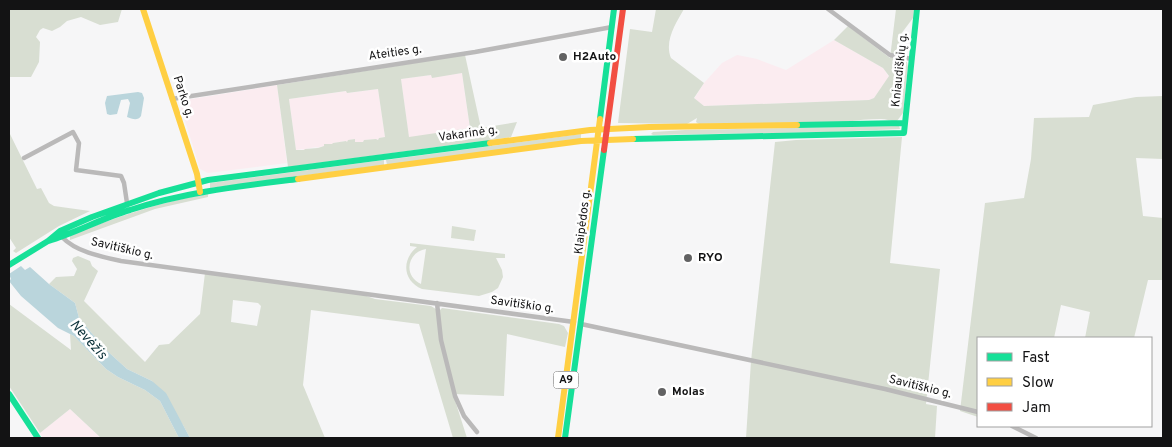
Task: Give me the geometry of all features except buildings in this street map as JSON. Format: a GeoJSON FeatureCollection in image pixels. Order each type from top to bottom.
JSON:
{"type":"FeatureCollection","features":[{"type":"Feature","properties":{"kind":"main road","name":"Parko g."},"geometry":{"type":"LineString","coordinates":[[143,9],[200,192]]}},
{"type":"Feature","properties":{"kind":"main road","name":"Klaipėdos g."},"geometry":{"type":"LineString","coordinates":[[558,438],[614,9]]}},
{"type":"Feature","properties":{"kind":"main road","name":"Klaipėdos g."},"geometry":{"type":"LineString","coordinates":[[565,438],[582,324],[623,9]]}},
{"type":"Feature","properties":{"kind":"main road","name":"Kniaudiškių g."},"geometry":{"type":"LineString","coordinates":[[904,133],[917,9]]}},
{"type":"Feature","properties":{"kind":"main road","name":"Vakarinė g."},"geometry":{"type":"LineString","coordinates":[[9,265],[48,241],[60,231],[127,203],[198,182],[608,129],[905,123]]}},
{"type":"Feature","properties":{"kind":"main road"},"geometry":{"type":"LineString","coordinates":[[650,127],[650,138]]}},
{"type":"Feature","properties":{"kind":"main road","name":"Vakarinė g."},"geometry":{"type":"LineString","coordinates":[[48,241],[128,210],[200,192],[597,140],[904,133]]}},
{"type":"Feature","properties":{"kind":"main road"},"geometry":{"type":"LineString","coordinates":[[9,394],[38,438]]}},
{"type":"Feature","properties":{"kind":"street"},"geometry":{"type":"LineString","coordinates":[[828,9],[890,56],[912,59]]}},
{"type":"Feature","properties":{"kind":"street","name":"Ateities g."},"geometry":{"type":"LineString","coordinates":[[172,99],[475,52],[612,27],[621,27]]}},
{"type":"Feature","properties":{"kind":"street"},"geometry":{"type":"LineString","coordinates":[[24,158],[73,132],[79,143],[76,170],[121,176],[127,203]]}},
{"type":"Feature","properties":{"kind":"street","name":"Savitiškio g."},"geometry":{"type":"LineString","coordinates":[[62,237],[80,249],[121,261],[573,322],[885,388],[977,412]]}},
{"type":"Feature","properties":{"kind":"street"},"geometry":{"type":"LineString","coordinates":[[437,303],[441,340],[455,396],[464,416],[476,432]]}},
{"type":"Feature","properties":{"kind":"street"},"geometry":{"type":"LineString","coordinates":[[1014,427],[1036,438]]}},
{"type":"Feature","properties":{"kind":"shaded area"},"geometry":{"type":"Polygon","coordinates":[[[9,9],[122,9],[118,22],[100,25],[81,17],[67,21],[52,31],[43,28],[36,37],[40,42],[39,62],[31,77],[9,77],[9,9]]]}},
{"type":"Feature","properties":{"kind":"shaded area"},"geometry":{"type":"Polygon","coordinates":[[[656,9],[684,9],[672,32],[669,52],[671,58],[704,83],[694,98],[704,106],[869,100],[874,98],[889,76],[883,68],[834,40],[848,26],[890,58],[896,9],[914,9],[913,18],[901,34],[898,59],[907,62],[908,67],[903,113],[897,121],[876,119],[845,122],[699,124],[696,122],[697,118],[687,124],[618,123],[630,29],[652,32],[656,9]]]}},
{"type":"Feature","properties":{"kind":"shaded area"},"geometry":{"type":"Polygon","coordinates":[[[834,40],[883,68],[889,77],[874,98],[869,100],[704,106],[694,99],[704,83],[722,63],[737,55],[757,59],[786,70],[834,40]]]}},
{"type":"Feature","properties":{"kind":"shaded area"},"geometry":{"type":"Polygon","coordinates":[[[465,55],[481,128],[517,122],[511,137],[288,167],[277,85],[465,55]],[[462,73],[432,78],[431,75],[401,79],[409,137],[470,128],[462,73]],[[378,89],[347,93],[346,91],[289,99],[296,150],[318,148],[324,146],[324,144],[347,142],[348,140],[355,139],[355,142],[363,142],[364,140],[378,140],[385,137],[378,89]]]}},
{"type":"Feature","properties":{"kind":"shaded area"},"geometry":{"type":"Polygon","coordinates":[[[462,73],[470,129],[409,138],[401,79],[462,73]]]}},
{"type":"Feature","properties":{"kind":"shaded area"},"geometry":{"type":"Polygon","coordinates":[[[277,85],[287,163],[208,173],[200,169],[181,108],[182,102],[277,85]]]}},
{"type":"Feature","properties":{"kind":"shaded area"},"geometry":{"type":"Polygon","coordinates":[[[378,89],[385,137],[378,140],[364,140],[363,142],[355,142],[354,139],[318,148],[296,150],[289,99],[378,89]]]}},
{"type":"Feature","properties":{"kind":"shaded area"},"geometry":{"type":"Polygon","coordinates":[[[1163,96],[1163,159],[1136,158],[1143,216],[1163,218],[1163,280],[1148,280],[1134,337],[1085,337],[1090,312],[1061,305],[1054,337],[977,337],[977,417],[960,411],[985,203],[1024,198],[1031,159],[1034,118],[1089,117],[1093,105],[1136,97],[1163,96]]]}},
{"type":"Feature","properties":{"kind":"shaded area"},"geometry":{"type":"Polygon","coordinates":[[[899,126],[900,129],[829,132],[651,134],[653,132],[685,130],[899,126]]]}},
{"type":"Feature","properties":{"kind":"shaded area"},"geometry":{"type":"Polygon","coordinates":[[[9,132],[37,189],[41,188],[49,203],[54,206],[90,211],[59,226],[16,253],[13,251],[16,248],[9,237],[9,132]]]}},
{"type":"Feature","properties":{"kind":"shaded area"},"geometry":{"type":"Polygon","coordinates":[[[581,134],[581,139],[387,165],[386,160],[581,134]]]}},
{"type":"Feature","properties":{"kind":"shaded area"},"geometry":{"type":"Polygon","coordinates":[[[902,137],[890,263],[940,269],[926,404],[937,406],[935,438],[746,438],[751,361],[775,142],[902,137]]]}},
{"type":"Feature","properties":{"kind":"shaded area"},"geometry":{"type":"Polygon","coordinates":[[[384,160],[384,165],[210,188],[210,183],[384,160]]]}},
{"type":"Feature","properties":{"kind":"shaded area"},"geometry":{"type":"Polygon","coordinates":[[[208,194],[208,197],[155,209],[70,240],[70,236],[121,216],[173,201],[208,194]]]}},
{"type":"Feature","properties":{"kind":"shaded area"},"geometry":{"type":"Polygon","coordinates":[[[452,226],[476,230],[474,241],[451,238],[452,226]]]}},
{"type":"Feature","properties":{"kind":"shaded area"},"geometry":{"type":"Polygon","coordinates":[[[410,243],[505,254],[505,258],[496,258],[503,277],[498,288],[479,296],[422,289],[411,281],[406,270],[408,258],[417,247],[410,246],[410,243]],[[426,249],[420,251],[411,259],[410,265],[412,276],[421,284],[426,249]]]}},
{"type":"Feature","properties":{"kind":"shaded area"},"geometry":{"type":"Polygon","coordinates":[[[78,256],[90,261],[92,266],[98,271],[84,301],[145,362],[159,345],[169,344],[200,314],[205,273],[358,293],[375,299],[431,306],[439,311],[442,308],[559,324],[564,326],[568,333],[565,347],[507,334],[504,396],[453,394],[467,438],[453,438],[419,324],[311,310],[303,385],[325,438],[190,438],[152,381],[127,369],[105,349],[79,318],[75,303],[49,284],[56,277],[74,276],[77,269],[72,261],[73,258],[78,256]],[[233,300],[231,322],[257,326],[261,306],[258,303],[233,300]]]}},
{"type":"Feature","properties":{"kind":"shaded area"},"geometry":{"type":"Polygon","coordinates":[[[9,304],[71,350],[70,334],[74,336],[106,369],[145,390],[160,401],[179,438],[101,438],[70,409],[40,433],[9,386],[9,304]]]}},
{"type":"Feature","properties":{"kind":"shaded area"},"geometry":{"type":"Polygon","coordinates":[[[70,409],[101,438],[43,438],[40,433],[70,409]]]}},
{"type":"Feature","properties":{"kind":"water"},"geometry":{"type":"Polygon","coordinates":[[[142,93],[144,98],[140,118],[127,117],[130,103],[128,99],[121,100],[117,114],[107,114],[105,103],[107,96],[142,93]]]}},
{"type":"Feature","properties":{"kind":"water","name":"Nevėžis"},"geometry":{"type":"Polygon","coordinates":[[[21,266],[25,270],[30,267],[75,303],[79,318],[105,349],[127,369],[152,381],[166,393],[190,438],[179,438],[160,401],[145,390],[106,369],[74,336],[58,328],[21,296],[9,281],[11,279],[9,274],[21,266]]]}},
{"type":"Feature","properties":{"kind":"traffic: fast"},"geometry":{"type":"LineString","coordinates":[[600,119],[614,9]]}},
{"type":"Feature","properties":{"kind":"traffic: fast"},"geometry":{"type":"LineString","coordinates":[[633,139],[904,133],[917,9]]}},
{"type":"Feature","properties":{"kind":"traffic: fast"},"geometry":{"type":"LineString","coordinates":[[797,125],[905,123]]}},
{"type":"Feature","properties":{"kind":"traffic: fast"},"geometry":{"type":"LineString","coordinates":[[9,265],[48,241],[60,231],[92,217],[159,193],[208,180],[490,143]]}},
{"type":"Feature","properties":{"kind":"traffic: fast"},"geometry":{"type":"LineString","coordinates":[[565,438],[604,150]]}},
{"type":"Feature","properties":{"kind":"traffic: fast"},"geometry":{"type":"LineString","coordinates":[[48,241],[120,213],[150,204],[213,190],[298,179]]}},
{"type":"Feature","properties":{"kind":"traffic: fast"},"geometry":{"type":"LineString","coordinates":[[9,394],[38,438]]}},
{"type":"Feature","properties":{"kind":"traffic: slow"},"geometry":{"type":"LineString","coordinates":[[143,9],[197,174],[200,192]]}},
{"type":"Feature","properties":{"kind":"traffic: slow"},"geometry":{"type":"LineString","coordinates":[[558,438],[600,119]]}},
{"type":"Feature","properties":{"kind":"traffic: slow"},"geometry":{"type":"LineString","coordinates":[[490,143],[590,130],[649,127],[797,125]]}},
{"type":"Feature","properties":{"kind":"traffic: slow"},"geometry":{"type":"LineString","coordinates":[[298,179],[581,141],[633,139]]}},
{"type":"Feature","properties":{"kind":"traffic: jam"},"geometry":{"type":"LineString","coordinates":[[604,150],[623,9]]}},
{"type":"Feature","properties":{"kind":"place","name":"H2Auto"},"geometry":{"type":"Point","coordinates":[563,57]}},
{"type":"Feature","properties":{"kind":"place","name":"RYO"},"geometry":{"type":"Point","coordinates":[688,258]}},
{"type":"Feature","properties":{"kind":"place","name":"Molas"},"geometry":{"type":"Point","coordinates":[662,392]}}]}
